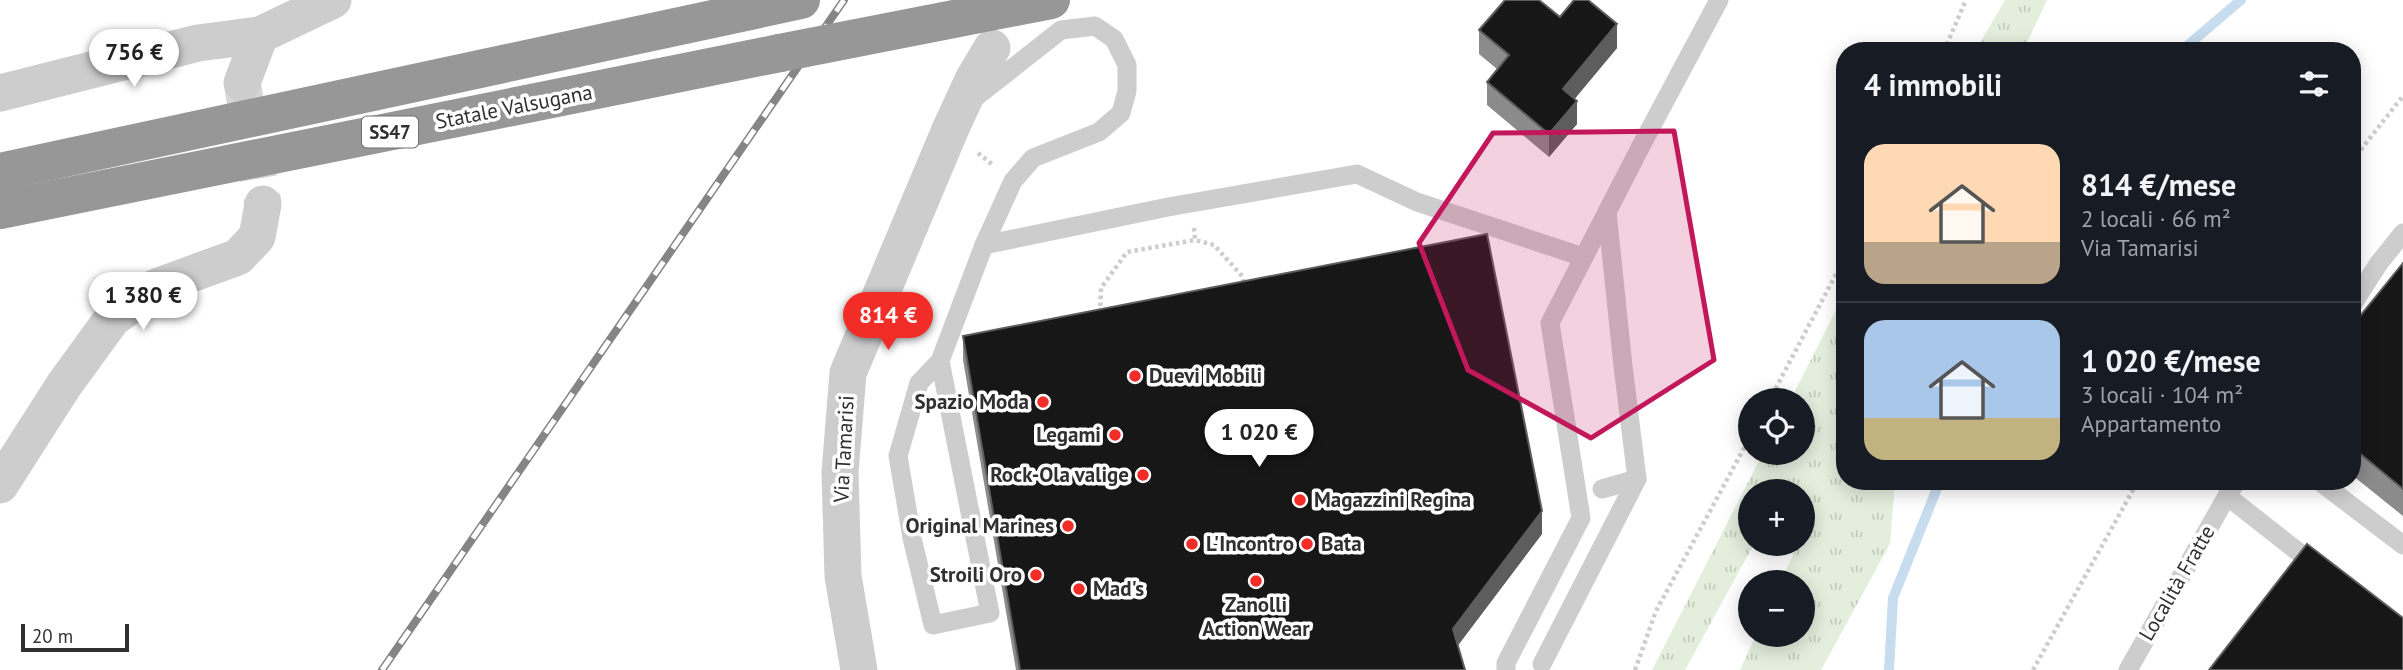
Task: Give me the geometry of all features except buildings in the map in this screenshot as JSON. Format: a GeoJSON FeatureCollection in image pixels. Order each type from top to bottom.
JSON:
{"type":"FeatureCollection","features":[{"type":"Feature","properties":{"kind":"highway","name":"Statale Valsugana"},"geometry":{"type":"LineString","coordinates":[[0,210],[1051,0]]}},
{"type":"Feature","properties":{"kind":"highway","name":"Statale Valsugana"},"geometry":{"type":"LineString","coordinates":[[0,172],[783,4]]}},
{"type":"Feature","properties":{"kind":"street"},"geometry":{"type":"LineString","coordinates":[[0,93],[198,43],[260,35],[333,0]]}},
{"type":"Feature","properties":{"kind":"street"},"geometry":{"type":"LineString","coordinates":[[243,83],[260,35]]}},
{"type":"Feature","properties":{"kind":"street","name":"Via Tamarisi"},"geometry":{"type":"LineString","coordinates":[[859,670],[843,576],[839,472],[848,373],[960,109],[992,48]]}},
{"type":"Feature","properties":{"kind":"street"},"geometry":{"type":"LineString","coordinates":[[0,485],[64,385],[112,319],[156,288],[238,257],[257,237],[263,204]]}},
{"type":"Feature","properties":{"kind":"lane"},"geometry":{"type":"LineString","coordinates":[[1506,670],[1506,663],[1581,518],[1550,323],[1719,0]]}},
{"type":"Feature","properties":{"kind":"lane"},"geometry":{"type":"LineString","coordinates":[[940,361],[998,612],[933,625],[912,538],[898,456],[919,383],[940,361],[984,245],[1013,181],[1033,158],[1099,132],[1121,113],[1127,91],[1127,65],[1114,39],[1095,26],[1061,30],[960,109]]}},
{"type":"Feature","properties":{"kind":"lane"},"geometry":{"type":"LineString","coordinates":[[984,245],[1190,203],[1357,174],[1417,202],[1583,257]]}},
{"type":"Feature","properties":{"kind":"lane"},"geometry":{"type":"LineString","coordinates":[[1542,664],[1637,479],[1607,211]]}},
{"type":"Feature","properties":{"kind":"lane"},"geometry":{"type":"LineString","coordinates":[[2361,291],[2403,233]]}},
{"type":"Feature","properties":{"kind":"lane"},"geometry":{"type":"LineString","coordinates":[[1602,489],[1637,479]]}},
{"type":"Feature","properties":{"kind":"lane","name":"Località Fratte"},"geometry":{"type":"LineString","coordinates":[[2128,670],[2231,490]]}},
{"type":"Feature","properties":{"kind":"lane","name":"Località Fratte"},"geometry":{"type":"LineString","coordinates":[[2233,490],[2337,582]]}},
{"type":"Feature","properties":{"kind":"lane"},"geometry":{"type":"LineString","coordinates":[[2331,490],[2403,545]]}},
{"type":"Feature","properties":{"kind":"path"},"geometry":{"type":"LineString","coordinates":[[1948,42],[1966,0]]}},
{"type":"Feature","properties":{"kind":"path"},"geometry":{"type":"LineString","coordinates":[[2361,150],[2403,96]]}},
{"type":"Feature","properties":{"kind":"path"},"geometry":{"type":"LineString","coordinates":[[1190,203],[1195,240]]}},
{"type":"Feature","properties":{"kind":"path"},"geometry":{"type":"LineString","coordinates":[[1099,321],[1101,288],[1127,252],[1195,240],[1214,245],[1243,277],[1246,291]]}},
{"type":"Feature","properties":{"kind":"path"},"geometry":{"type":"LineString","coordinates":[[1776,388],[1836,274]]}},
{"type":"Feature","properties":{"kind":"path"},"geometry":{"type":"LineString","coordinates":[[1636,670],[1656,611],[1738,459]]}},
{"type":"Feature","properties":{"kind":"path"},"geometry":{"type":"LineString","coordinates":[[2033,670],[2133,490]]}},
{"type":"Feature","properties":{"kind":"highlighted area"},"geometry":{"type":"Polygon","coordinates":[[[1674,131],[1714,360],[1591,438],[1468,370],[1419,243],[1493,133],[1674,131]]]}},
{"type":"Feature","properties":{"kind":"green space"},"geometry":{"type":"Polygon","coordinates":[[[2005,0],[2047,0],[2027,42],[1980,42],[2005,0]]]}},
{"type":"Feature","properties":{"kind":"green space"},"geometry":{"type":"Polygon","coordinates":[[[1836,310],[1836,490],[1894,490],[1890,544],[1821,670],[1740,670],[1751,647],[1815,647],[1815,570],[1786,570],[1792,556],[1815,556],[1815,479],[1750,479],[1757,465],[1815,465],[1815,388],[1797,388],[1836,310]]]}},
{"type":"Feature","properties":{"kind":"green space"},"geometry":{"type":"Polygon","coordinates":[[[1738,502],[1738,556],[1747,556],[1685,670],[1652,670],[1738,502]]]}},
{"type":"Feature","properties":{"kind":"waterway"},"geometry":{"type":"LineString","coordinates":[[2192,42],[2241,0]]}},
{"type":"Feature","properties":{"kind":"waterway"},"geometry":{"type":"LineString","coordinates":[[1889,670],[1893,598],[1936,490]]}},
{"type":"Feature","properties":{"kind":"tunnel"},"geometry":{"type":"LineString","coordinates":[[243,88],[263,204]]}},
{"type":"Feature","properties":{"kind":"railway"},"geometry":{"type":"LineString","coordinates":[[382,670],[844,0]]}},
{"type":"Feature","properties":{"kind":"place","name":"Duevi Mobili"},"geometry":{"type":"Point","coordinates":[1135,376]}},
{"type":"Feature","properties":{"kind":"place","name":"Spazio Moda"},"geometry":{"type":"Point","coordinates":[1043,402]}},
{"type":"Feature","properties":{"kind":"place","name":"Legami"},"geometry":{"type":"Point","coordinates":[1115,435]}},
{"type":"Feature","properties":{"kind":"place","name":"Rock-Ola valige"},"geometry":{"type":"Point","coordinates":[1143,475]}},
{"type":"Feature","properties":{"kind":"place","name":"Magazzini Regina"},"geometry":{"type":"Point","coordinates":[1300,500]}},
{"type":"Feature","properties":{"kind":"place","name":"Original Marines"},"geometry":{"type":"Point","coordinates":[1068,526]}},
{"type":"Feature","properties":{"kind":"place","name":"L'Incontro"},"geometry":{"type":"Point","coordinates":[1192,544]}},
{"type":"Feature","properties":{"kind":"place","name":"Bata"},"geometry":{"type":"Point","coordinates":[1307,544]}},
{"type":"Feature","properties":{"kind":"place","name":"Stroili Oro"},"geometry":{"type":"Point","coordinates":[1036,575]}},
{"type":"Feature","properties":{"kind":"place","name":"Zanolli Action Wear"},"geometry":{"type":"Point","coordinates":[1256,581]}},
{"type":"Feature","properties":{"kind":"place","name":"Mad's"},"geometry":{"type":"Point","coordinates":[1079,589]}}]}
